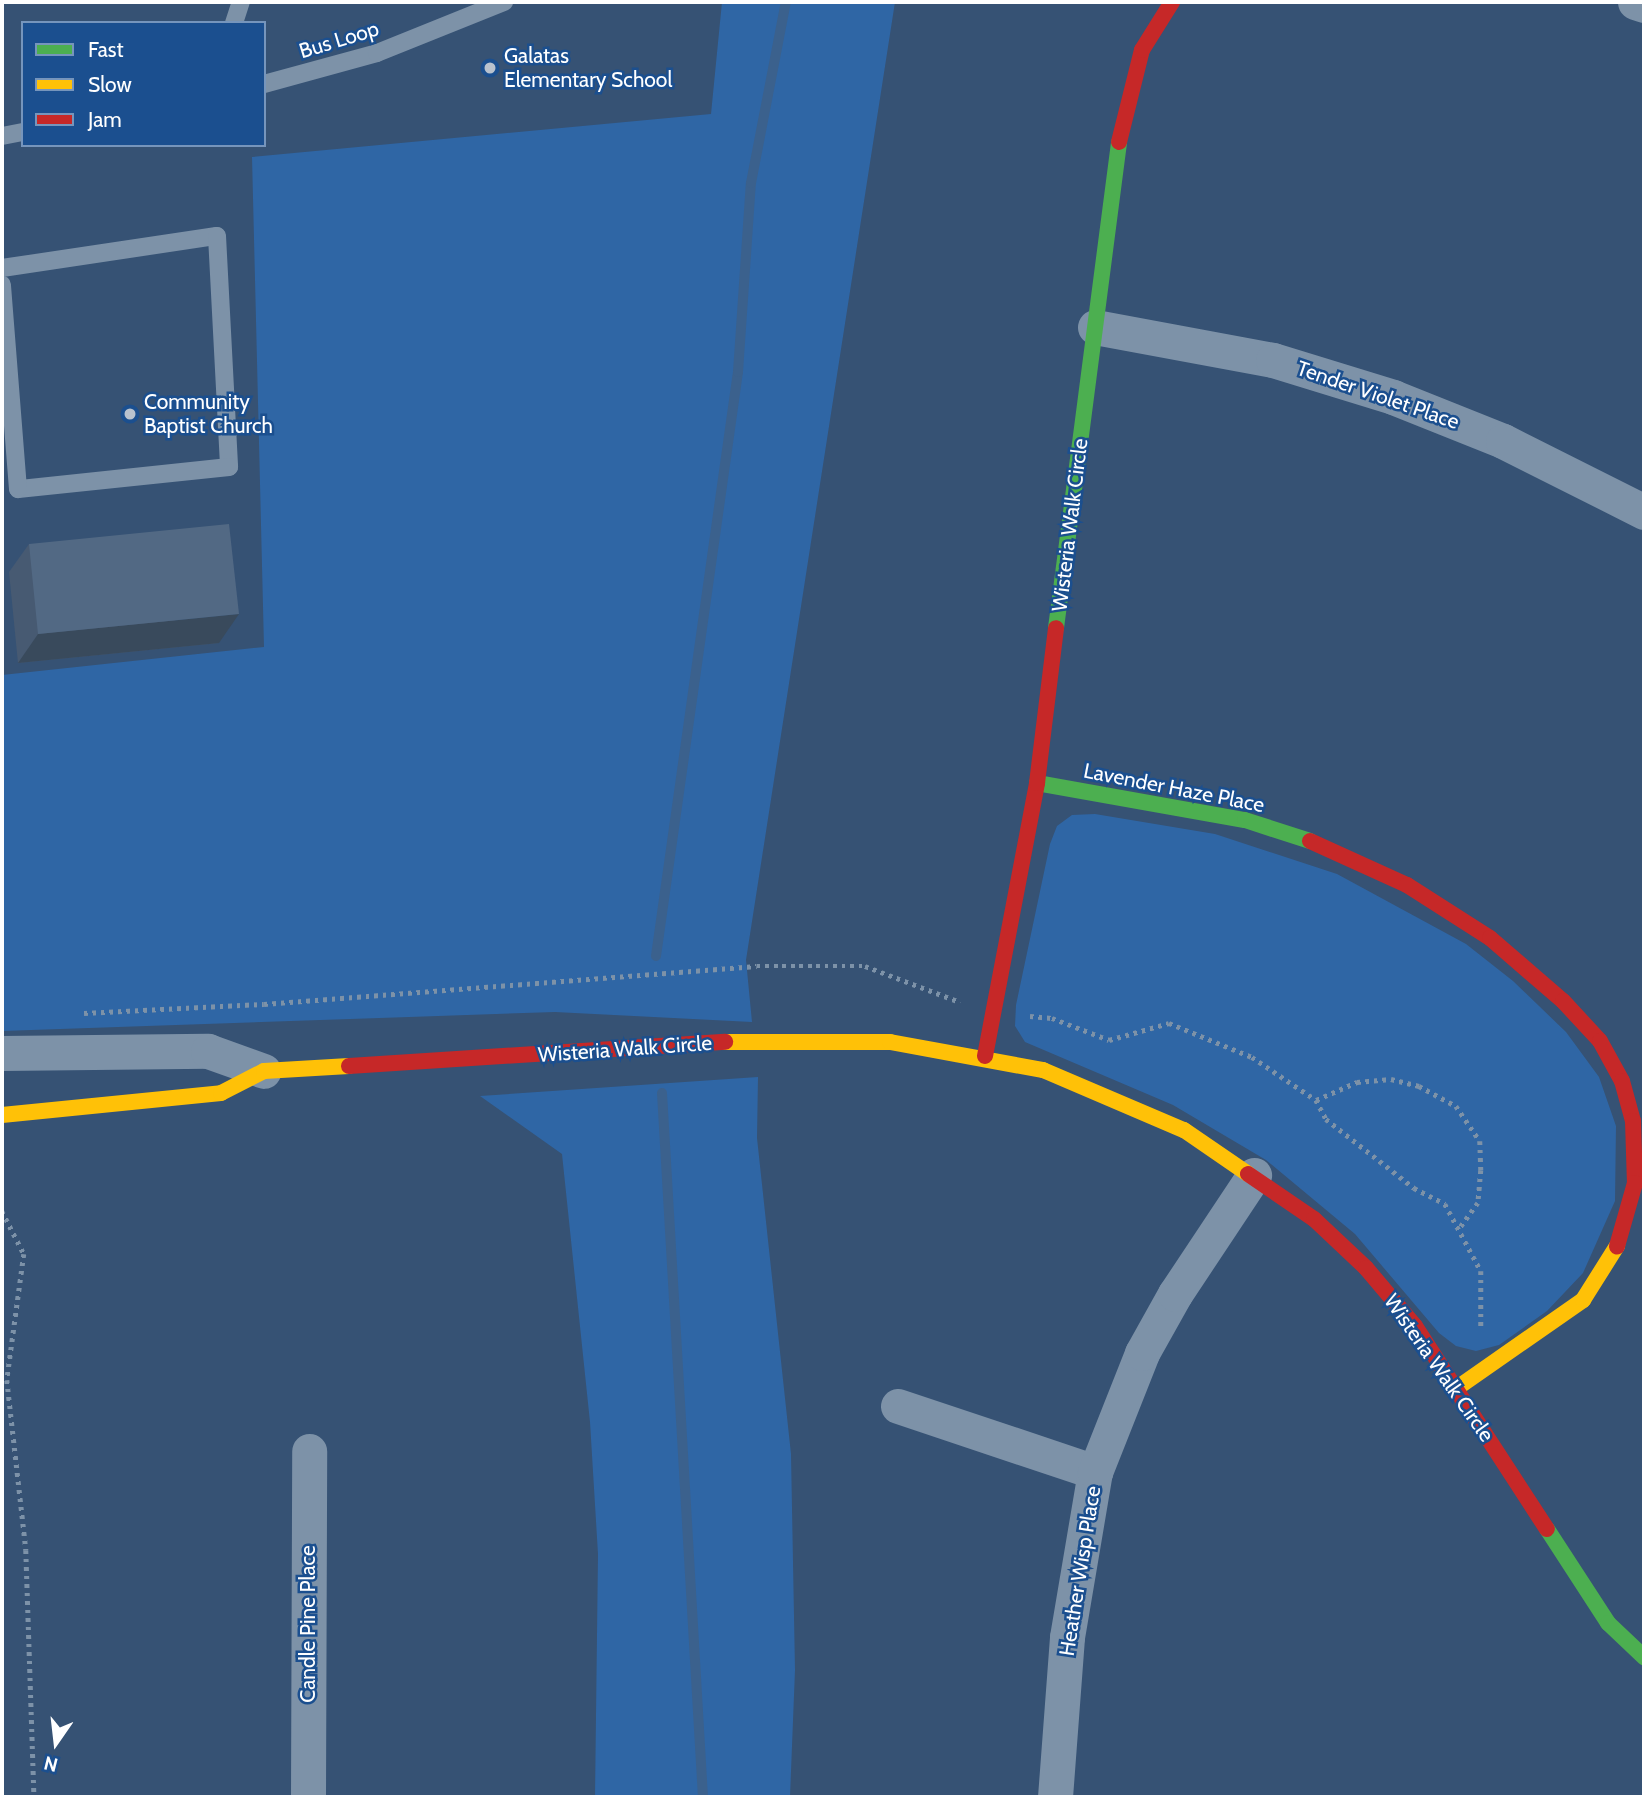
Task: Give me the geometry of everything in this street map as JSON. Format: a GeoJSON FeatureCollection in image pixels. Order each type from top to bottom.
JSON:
{"type":"FeatureCollection","features":[{"type":"Feature","properties":{"kind":"street","name":"Wisteria Walk Circle"},"geometry":{"type":"LineString","coordinates":[[985,1056],[1037,783],[1125,103],[1142,50],[1172,2]]}},
{"type":"Feature","properties":{"kind":"street"},"geometry":{"type":"LineString","coordinates":[[1635,2],[1644,5]]}},
{"type":"Feature","properties":{"kind":"street","name":"Tender Violet Place"},"geometry":{"type":"LineString","coordinates":[[1095,327],[1273,360],[1392,397],[1503,441],[1644,512]]}},
{"type":"Feature","properties":{"kind":"street","name":"Lavender Haze Place"},"geometry":{"type":"LineString","coordinates":[[1037,783],[1245,820],[1330,847],[1407,885],[1490,938],[1563,1001],[1633,1079],[1633,1121],[1640,1158],[1627,1222],[1612,1260],[1583,1300],[1457,1388]]}},
{"type":"Feature","properties":{"kind":"street","name":"Wisteria Walk Circle"},"geometry":{"type":"LineString","coordinates":[[2,1115],[65,1112],[221,1093],[264,1072],[740,1041],[890,1042],[985,1056],[1043,1070],[1110,1096],[1184,1130],[1254,1175],[1314,1219],[1366,1268],[1415,1326],[1608,1623],[1644,1657]]}},
{"type":"Feature","properties":{"kind":"street","name":"Wisteria Walk Circle"},"geometry":{"type":"LineString","coordinates":[[2,1053],[208,1051],[264,1072]]}},
{"type":"Feature","properties":{"kind":"street","name":"Heather Wisp Place"},"geometry":{"type":"LineString","coordinates":[[1055,1797],[1067,1637],[1095,1472],[1142,1353],[1188,1274],[1254,1175]]}},
{"type":"Feature","properties":{"kind":"street"},"geometry":{"type":"LineString","coordinates":[[898,1406],[1095,1472]]}},
{"type":"Feature","properties":{"kind":"street","name":"Candle Pine Place"},"geometry":{"type":"LineString","coordinates":[[308,1797],[309,1451]]}},
{"type":"Feature","properties":{"kind":"lane"},"geometry":{"type":"LineString","coordinates":[[235,21],[241,2]]}},
{"type":"Feature","properties":{"kind":"lane","name":"Bus Loop"},"geometry":{"type":"LineString","coordinates":[[266,83],[377,53],[504,2]]}},
{"type":"Feature","properties":{"kind":"lane"},"geometry":{"type":"LineString","coordinates":[[2,136],[21,132]]}},
{"type":"Feature","properties":{"kind":"lane"},"geometry":{"type":"LineString","coordinates":[[2,268],[217,236],[229,467],[18,489],[6,435],[2,285]]}},
{"type":"Feature","properties":{"kind":"path"},"geometry":{"type":"LineString","coordinates":[[1316,1100],[1357,1082],[1391,1079],[1428,1090],[1456,1106],[1480,1140],[1481,1160],[1478,1203],[1460,1228]]}},
{"type":"Feature","properties":{"kind":"path"},"geometry":{"type":"LineString","coordinates":[[2,1211],[24,1254],[7,1380],[26,1550],[34,1797]]}},
{"type":"Feature","properties":{"kind":"shaded area"},"geometry":{"type":"Polygon","coordinates":[[[722,2],[895,2],[746,960],[752,1022],[555,1012],[2,1031],[2,675],[264,647],[252,157],[711,114],[722,2]]]}},
{"type":"Feature","properties":{"kind":"shaded area"},"geometry":{"type":"Polygon","coordinates":[[[1095,814],[1215,834],[1337,874],[1466,944],[1513,981],[1566,1032],[1599,1077],[1616,1126],[1615,1201],[1583,1273],[1547,1311],[1499,1345],[1476,1351],[1456,1346],[1439,1333],[1355,1234],[1266,1160],[1173,1105],[1025,1042],[1015,1026],[1016,1005],[1050,844],[1057,826],[1072,815],[1095,814]]]}},
{"type":"Feature","properties":{"kind":"shaded area"},"geometry":{"type":"Polygon","coordinates":[[[758,1077],[757,1138],[791,1454],[795,1670],[790,1797],[595,1797],[598,1554],[590,1422],[562,1154],[480,1096],[758,1077]]]}},
{"type":"Feature","properties":{"kind":"building"},"geometry":{"type":"Polygon","coordinates":[[[229,524],[239,614],[38,634],[29,544],[229,524]]]}},
{"type":"Feature","properties":{"kind":"waterway"},"geometry":{"type":"LineString","coordinates":[[656,956],[738,372],[751,183],[786,2]]}},
{"type":"Feature","properties":{"kind":"waterway"},"geometry":{"type":"LineString","coordinates":[[662,1093],[703,1797]]}},
{"type":"Feature","properties":{"kind":"traffic: fast"},"geometry":{"type":"LineString","coordinates":[[1056,628],[1119,142]]}},
{"type":"Feature","properties":{"kind":"traffic: fast"},"geometry":{"type":"LineString","coordinates":[[1037,783],[1245,820],[1310,841]]}},
{"type":"Feature","properties":{"kind":"traffic: fast"},"geometry":{"type":"LineString","coordinates":[[1547,1529],[1608,1623],[1644,1657]]}},
{"type":"Feature","properties":{"kind":"traffic: slow"},"geometry":{"type":"LineString","coordinates":[[725,1042],[890,1042],[1043,1070],[1184,1130],[1248,1174]]}},
{"type":"Feature","properties":{"kind":"traffic: slow"},"geometry":{"type":"LineString","coordinates":[[2,1115],[221,1093],[264,1071],[349,1066]]}},
{"type":"Feature","properties":{"kind":"traffic: slow"},"geometry":{"type":"LineString","coordinates":[[1457,1388],[1583,1300],[1617,1246]]}},
{"type":"Feature","properties":{"kind":"traffic: jam"},"geometry":{"type":"LineString","coordinates":[[1119,142],[1142,50],[1172,2]]}},
{"type":"Feature","properties":{"kind":"traffic: jam"},"geometry":{"type":"LineString","coordinates":[[985,1056],[1037,783],[1056,628]]}},
{"type":"Feature","properties":{"kind":"traffic: jam"},"geometry":{"type":"LineString","coordinates":[[1310,841],[1407,885],[1490,938],[1563,1001],[1600,1041],[1622,1081],[1633,1121],[1635,1183],[1617,1246]]}},
{"type":"Feature","properties":{"kind":"traffic: jam"},"geometry":{"type":"LineString","coordinates":[[349,1066],[725,1042]]}},
{"type":"Feature","properties":{"kind":"traffic: jam"},"geometry":{"type":"LineString","coordinates":[[1248,1174],[1314,1219],[1366,1268],[1415,1326],[1547,1529]]}},
{"type":"Feature","properties":{"kind":"place","name":"Galatas Elementary School"},"geometry":{"type":"Point","coordinates":[490,68]}},
{"type":"Feature","properties":{"kind":"place","name":"Community Baptist Church"},"geometry":{"type":"Point","coordinates":[130,414]}}]}
